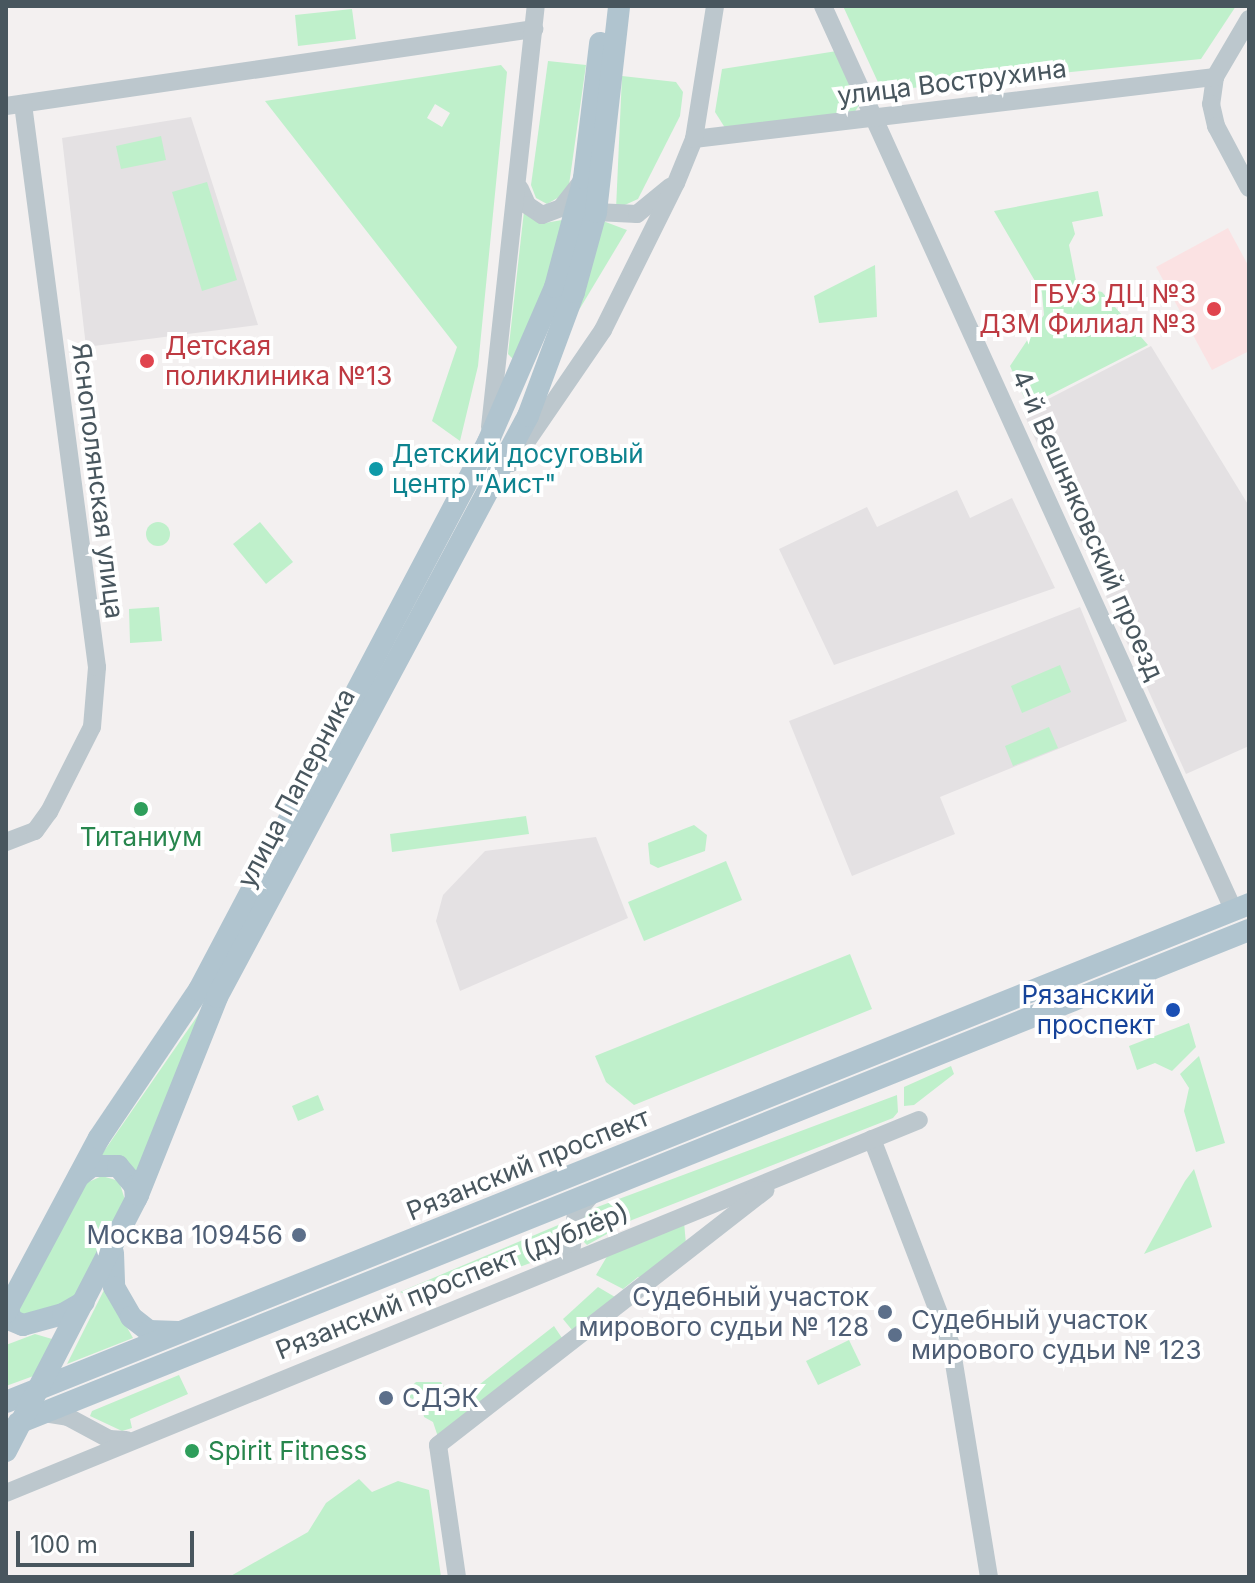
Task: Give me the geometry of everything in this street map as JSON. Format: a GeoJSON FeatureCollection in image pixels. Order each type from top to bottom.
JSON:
{"type":"FeatureCollection","features":[{"type":"Feature","properties":{"kind":"main road"},"geometry":{"type":"LineString","coordinates":[[600,118],[604,6]]}},
{"type":"Feature","properties":{"kind":"main road"},"geometry":{"type":"LineString","coordinates":[[600,118],[619,6]]}},
{"type":"Feature","properties":{"kind":"main road","name":"улица Паперника"},"geometry":{"type":"LineString","coordinates":[[7,1310],[99,1138],[199,990],[488,442],[555,287],[600,118]]}},
{"type":"Feature","properties":{"kind":"main road","name":"улица Паперника"},"geometry":{"type":"LineString","coordinates":[[6,1451],[14,1425],[39,1389],[136,1199],[217,997],[528,416],[574,292],[596,212],[600,118]]}},
{"type":"Feature","properties":{"kind":"main road","name":"Рязанский проспект"},"geometry":{"type":"LineString","coordinates":[[6,1402],[1241,907]]}},
{"type":"Feature","properties":{"kind":"main road","name":"Рязанский проспект"},"geometry":{"type":"LineString","coordinates":[[14,1425],[1249,930]]}},
{"type":"Feature","properties":{"kind":"main road"},"geometry":{"type":"LineString","coordinates":[[79,1176],[92,1166],[118,1166],[135,1186],[136,1199]]}},
{"type":"Feature","properties":{"kind":"main road"},"geometry":{"type":"LineString","coordinates":[[115,1242],[114,1287],[131,1317],[149,1331],[187,1331]]}},
{"type":"Feature","properties":{"kind":"main road"},"geometry":{"type":"LineString","coordinates":[[7,1310],[11,1320],[23,1325],[63,1314],[85,1301]]}},
{"type":"Feature","properties":{"kind":"street"},"geometry":{"type":"LineString","coordinates":[[488,442],[519,188],[536,6]]}},
{"type":"Feature","properties":{"kind":"street"},"geometry":{"type":"LineString","coordinates":[[470,525],[603,330],[676,183],[694,139],[715,6]]}},
{"type":"Feature","properties":{"kind":"street","name":"4-й Вешняковский проезд"},"geometry":{"type":"LineString","coordinates":[[823,6],[1241,907]]}},
{"type":"Feature","properties":{"kind":"street"},"geometry":{"type":"LineString","coordinates":[[1249,19],[1215,77],[1211,104],[1216,126],[1249,188]]}},
{"type":"Feature","properties":{"kind":"street"},"geometry":{"type":"LineString","coordinates":[[15,105],[534,29]]}},
{"type":"Feature","properties":{"kind":"street","name":"улица Вострухина"},"geometry":{"type":"LineString","coordinates":[[694,139],[1215,77]]}},
{"type":"Feature","properties":{"kind":"street","name":"Яснополянская улица"},"geometry":{"type":"LineString","coordinates":[[12,841],[42,823],[92,727],[97,667],[15,105]]}},
{"type":"Feature","properties":{"kind":"street"},"geometry":{"type":"LineString","coordinates":[[519,188],[527,205],[542,215],[561,208],[584,178]]}},
{"type":"Feature","properties":{"kind":"street"},"geometry":{"type":"LineString","coordinates":[[596,212],[637,214],[676,183]]}},
{"type":"Feature","properties":{"kind":"street","name":"Рязанский проспект (дублёр)"},"geometry":{"type":"LineString","coordinates":[[6,1493],[919,1120]]}},
{"type":"Feature","properties":{"kind":"street"},"geometry":{"type":"LineString","coordinates":[[872,1139],[951,1345],[989,1577]]}},
{"type":"Feature","properties":{"kind":"street"},"geometry":{"type":"LineString","coordinates":[[457,1577],[438,1445],[790,1172]]}},
{"type":"Feature","properties":{"kind":"street"},"geometry":{"type":"LineString","coordinates":[[570,1261],[576,1213],[592,1194]]}},
{"type":"Feature","properties":{"kind":"street"},"geometry":{"type":"LineString","coordinates":[[697,1211],[708,1233]]}},
{"type":"Feature","properties":{"kind":"street"},"geometry":{"type":"LineString","coordinates":[[44,1413],[68,1417],[109,1439],[132,1439]]}},
{"type":"Feature","properties":{"kind":"shaded area"},"geometry":{"type":"Polygon","coordinates":[[[191,117],[258,325],[86,347],[62,138],[191,117]]]}},
{"type":"Feature","properties":{"kind":"shaded area","name":"ГБУЗ ДЦ №3 ДЗМ Филиал №3"},"geometry":{"type":"Polygon","coordinates":[[[1228,228],[1249,267],[1249,351],[1212,370],[1156,267],[1228,228]]]}},
{"type":"Feature","properties":{"kind":"shaded area"},"geometry":{"type":"Polygon","coordinates":[[[1151,346],[1249,506],[1249,746],[1186,774],[1023,412],[1151,346]]]}},
{"type":"Feature","properties":{"kind":"shaded area"},"geometry":{"type":"Polygon","coordinates":[[[957,490],[970,518],[1012,498],[1055,588],[834,665],[779,549],[867,507],[877,527],[957,490]]]}},
{"type":"Feature","properties":{"kind":"shaded area"},"geometry":{"type":"Polygon","coordinates":[[[1080,607],[1127,721],[940,797],[955,834],[852,876],[789,721],[1080,607]]]}},
{"type":"Feature","properties":{"kind":"shaded area"},"geometry":{"type":"Polygon","coordinates":[[[596,837],[628,918],[460,991],[436,921],[443,895],[485,851],[596,837]]]}},
{"type":"Feature","properties":{"kind":"green space"},"geometry":{"type":"Polygon","coordinates":[[[843,6],[1236,6],[1201,59],[882,91],[843,6]]]}},
{"type":"Feature","properties":{"kind":"green space"},"geometry":{"type":"Polygon","coordinates":[[[352,9],[356,39],[298,46],[295,15],[352,9]]]}},
{"type":"Feature","properties":{"kind":"green space"},"geometry":{"type":"Polygon","coordinates":[[[837,51],[861,102],[851,118],[727,131],[715,112],[722,69],[837,51]]]}},
{"type":"Feature","properties":{"kind":"green space"},"geometry":{"type":"Polygon","coordinates":[[[548,61],[586,65],[568,192],[547,204],[536,198],[531,185],[548,61]]]}},
{"type":"Feature","properties":{"kind":"green space"},"geometry":{"type":"Polygon","coordinates":[[[501,65],[507,72],[478,366],[460,441],[432,421],[457,347],[265,101],[501,65]],[[435,104],[427,118],[442,127],[450,113],[435,104]]]}},
{"type":"Feature","properties":{"kind":"green space"},"geometry":{"type":"Polygon","coordinates":[[[622,76],[676,82],[683,92],[680,116],[638,199],[616,209],[622,76]]]}},
{"type":"Feature","properties":{"kind":"green space"},"geometry":{"type":"Polygon","coordinates":[[[161,136],[166,160],[121,169],[116,146],[161,136]]]}},
{"type":"Feature","properties":{"kind":"green space"},"geometry":{"type":"Polygon","coordinates":[[[207,182],[237,280],[202,291],[172,192],[207,182]]]}},
{"type":"Feature","properties":{"kind":"green space"},"geometry":{"type":"Polygon","coordinates":[[[1098,191],[1103,216],[1072,222],[1075,234],[1069,245],[1077,286],[1102,292],[1148,345],[1028,406],[1010,366],[1044,315],[1042,293],[994,211],[1098,191]]]}},
{"type":"Feature","properties":{"kind":"green space"},"geometry":{"type":"Polygon","coordinates":[[[524,211],[545,223],[562,220],[547,287],[515,361],[508,354],[524,211]]]}},
{"type":"Feature","properties":{"kind":"green space"},"geometry":{"type":"Polygon","coordinates":[[[603,221],[627,230],[579,310],[603,221]]]}},
{"type":"Feature","properties":{"kind":"green space"},"geometry":{"type":"Polygon","coordinates":[[[875,265],[877,317],[819,323],[814,296],[875,265]]]}},
{"type":"Feature","properties":{"kind":"green space"},"geometry":{"type":"Polygon","coordinates":[[[153,522],[163,522],[170,529],[170,539],[163,546],[153,546],[146,539],[146,529],[153,522]]]}},
{"type":"Feature","properties":{"kind":"green space"},"geometry":{"type":"Polygon","coordinates":[[[260,522],[293,562],[266,584],[233,544],[260,522]]]}},
{"type":"Feature","properties":{"kind":"green space"},"geometry":{"type":"Polygon","coordinates":[[[159,607],[162,641],[130,643],[129,609],[159,607]]]}},
{"type":"Feature","properties":{"kind":"green space"},"geometry":{"type":"Polygon","coordinates":[[[1060,665],[1071,692],[1022,713],[1011,686],[1060,665]]]}},
{"type":"Feature","properties":{"kind":"green space"},"geometry":{"type":"Polygon","coordinates":[[[1049,727],[1058,748],[1013,766],[1005,746],[1049,727]]]}},
{"type":"Feature","properties":{"kind":"green space"},"geometry":{"type":"Polygon","coordinates":[[[526,816],[529,834],[392,852],[390,834],[526,816]]]}},
{"type":"Feature","properties":{"kind":"green space"},"geometry":{"type":"Polygon","coordinates":[[[694,825],[707,835],[705,851],[658,868],[650,864],[648,843],[694,825]]]}},
{"type":"Feature","properties":{"kind":"green space"},"geometry":{"type":"Polygon","coordinates":[[[726,861],[742,900],[644,941],[628,902],[726,861]]]}},
{"type":"Feature","properties":{"kind":"green space"},"geometry":{"type":"Polygon","coordinates":[[[850,954],[872,1009],[634,1105],[606,1082],[595,1056],[850,954]]]}},
{"type":"Feature","properties":{"kind":"green space"},"geometry":{"type":"Polygon","coordinates":[[[205,1005],[138,1178],[100,1157],[205,1005]]]}},
{"type":"Feature","properties":{"kind":"green space"},"geometry":{"type":"Polygon","coordinates":[[[1189,1023],[1196,1047],[1172,1071],[1155,1063],[1137,1070],[1129,1046],[1189,1023]]]}},
{"type":"Feature","properties":{"kind":"green space"},"geometry":{"type":"Polygon","coordinates":[[[1199,1056],[1225,1143],[1196,1152],[1184,1111],[1189,1088],[1180,1074],[1199,1056]]]}},
{"type":"Feature","properties":{"kind":"green space"},"geometry":{"type":"Polygon","coordinates":[[[951,1066],[954,1074],[914,1105],[904,1106],[904,1087],[951,1066]]]}},
{"type":"Feature","properties":{"kind":"green space"},"geometry":{"type":"Polygon","coordinates":[[[318,1095],[324,1110],[298,1121],[292,1106],[318,1095]]]}},
{"type":"Feature","properties":{"kind":"green space"},"geometry":{"type":"Polygon","coordinates":[[[897,1095],[898,1112],[893,1118],[632,1220],[587,1245],[584,1242],[584,1212],[897,1095]]]}},
{"type":"Feature","properties":{"kind":"green space"},"geometry":{"type":"Polygon","coordinates":[[[1194,1169],[1212,1227],[1144,1254],[1185,1181],[1194,1169]]]}},
{"type":"Feature","properties":{"kind":"green space"},"geometry":{"type":"Polygon","coordinates":[[[102,1176],[119,1181],[126,1203],[78,1301],[22,1321],[16,1312],[84,1184],[102,1176]]]}},
{"type":"Feature","properties":{"kind":"green space"},"geometry":{"type":"Polygon","coordinates":[[[684,1222],[686,1244],[648,1278],[638,1277],[623,1289],[596,1275],[609,1253],[684,1222]]]}},
{"type":"Feature","properties":{"kind":"green space"},"geometry":{"type":"Polygon","coordinates":[[[563,1223],[564,1243],[552,1255],[424,1302],[400,1292],[563,1223]]]}},
{"type":"Feature","properties":{"kind":"green space"},"geometry":{"type":"Polygon","coordinates":[[[598,1287],[615,1297],[572,1330],[563,1319],[598,1287]]]}},
{"type":"Feature","properties":{"kind":"green space"},"geometry":{"type":"Polygon","coordinates":[[[105,1288],[133,1338],[67,1364],[105,1288]]]}},
{"type":"Feature","properties":{"kind":"green space"},"geometry":{"type":"Polygon","coordinates":[[[554,1326],[564,1341],[439,1440],[433,1422],[424,1417],[422,1404],[403,1394],[416,1382],[441,1382],[450,1397],[461,1399],[554,1326]]]}},
{"type":"Feature","properties":{"kind":"green space"},"geometry":{"type":"Polygon","coordinates":[[[35,1334],[52,1339],[39,1374],[6,1386],[6,1345],[35,1334]]]}},
{"type":"Feature","properties":{"kind":"green space"},"geometry":{"type":"Polygon","coordinates":[[[849,1340],[861,1365],[818,1385],[806,1361],[849,1340]]]}},
{"type":"Feature","properties":{"kind":"green space"},"geometry":{"type":"Polygon","coordinates":[[[179,1375],[188,1394],[130,1419],[132,1428],[122,1431],[90,1416],[92,1411],[179,1375]]]}},
{"type":"Feature","properties":{"kind":"green space"},"geometry":{"type":"Polygon","coordinates":[[[359,1479],[372,1492],[398,1481],[429,1490],[441,1577],[229,1577],[308,1532],[326,1503],[359,1479]]]}},
{"type":"Feature","properties":{"kind":"place","name":"ГБУЗ ДЦ №3 ДЗМ Филиал №3"},"geometry":{"type":"Point","coordinates":[1214,309]}},
{"type":"Feature","properties":{"kind":"place","name":"Детская поликлиника №13"},"geometry":{"type":"Point","coordinates":[147,361]}},
{"type":"Feature","properties":{"kind":"place","name":"Детский досуговый центр \"Аист\""},"geometry":{"type":"Point","coordinates":[376,469]}},
{"type":"Feature","properties":{"kind":"place","name":"Титаниум"},"geometry":{"type":"Point","coordinates":[141,809]}},
{"type":"Feature","properties":{"kind":"place","name":"Рязанский проспект"},"geometry":{"type":"Point","coordinates":[1173,1010]}},
{"type":"Feature","properties":{"kind":"place","name":"Москва 109456"},"geometry":{"type":"Point","coordinates":[299,1235]}},
{"type":"Feature","properties":{"kind":"place","name":"Судебный участок мирового судьи № 128"},"geometry":{"type":"Point","coordinates":[885,1312]}},
{"type":"Feature","properties":{"kind":"place","name":"Судебный участок мирового судьи № 123"},"geometry":{"type":"Point","coordinates":[895,1335]}},
{"type":"Feature","properties":{"kind":"place","name":"СДЭК"},"geometry":{"type":"Point","coordinates":[386,1398]}},
{"type":"Feature","properties":{"kind":"place","name":"Spirit Fitness"},"geometry":{"type":"Point","coordinates":[192,1451]}}]}
